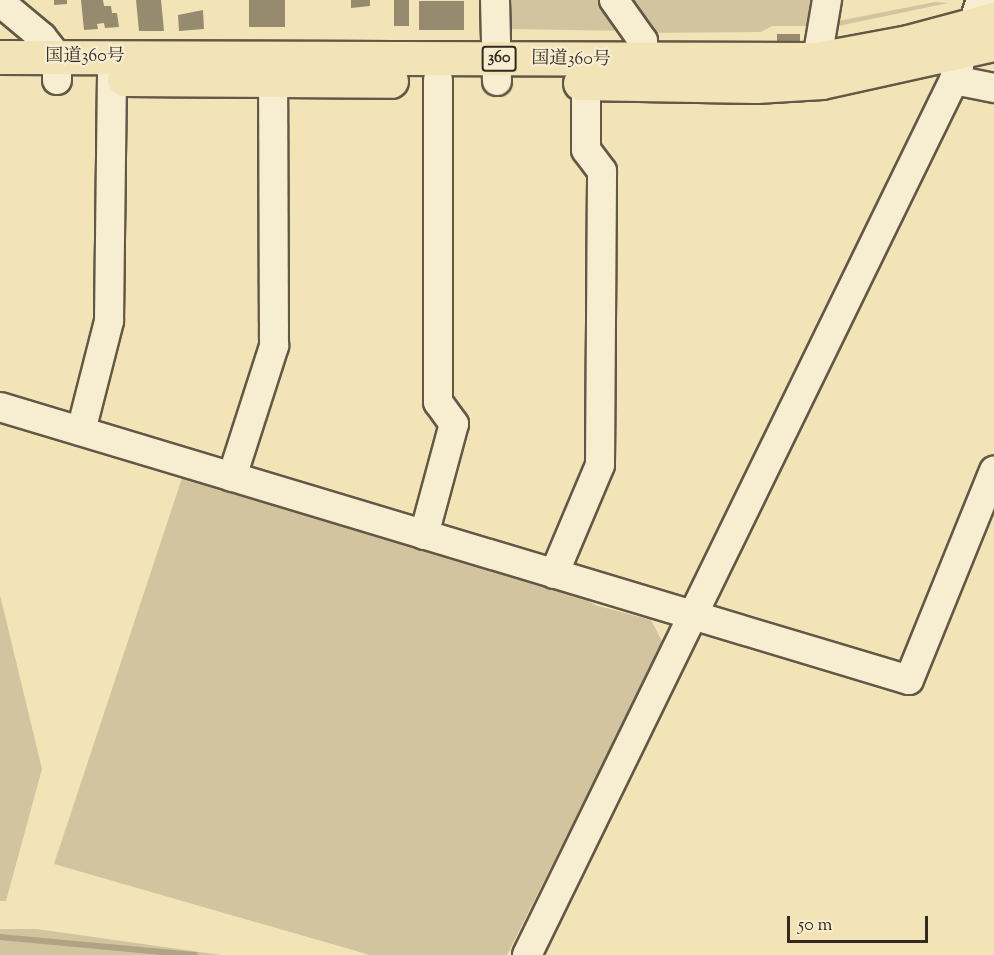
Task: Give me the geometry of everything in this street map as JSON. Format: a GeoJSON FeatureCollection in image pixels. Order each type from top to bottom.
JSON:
{"type":"FeatureCollection","features":[{"type":"Feature","properties":{"kind":"highway","name":"国道360号"},"geometry":{"type":"LineString","coordinates":[[112,68],[273,82],[438,81],[497,70],[586,83],[756,86],[822,82],[976,37]]}},
{"type":"Feature","properties":{"kind":"highway","name":"国道360号"},"geometry":{"type":"LineString","coordinates":[[0,57],[57,68],[497,70],[643,61],[817,59],[976,37]]}},
{"type":"Feature","properties":{"kind":"highway","name":"国道360号"},"geometry":{"type":"LineString","coordinates":[[0,80],[57,68]]}},
{"type":"Feature","properties":{"kind":"street"},"geometry":{"type":"LineString","coordinates":[[495,0],[497,70]]}},
{"type":"Feature","properties":{"kind":"street"},"geometry":{"type":"LineString","coordinates":[[614,0],[643,41],[643,61]]}},
{"type":"Feature","properties":{"kind":"street"},"geometry":{"type":"LineString","coordinates":[[817,59],[827,0]]}},
{"type":"Feature","properties":{"kind":"street"},"geometry":{"type":"LineString","coordinates":[[0,2],[42,37],[57,68]]}},
{"type":"Feature","properties":{"kind":"street"},"geometry":{"type":"LineString","coordinates":[[976,37],[994,88]]}},
{"type":"Feature","properties":{"kind":"street"},"geometry":{"type":"LineString","coordinates":[[527,955],[976,37]]}},
{"type":"Feature","properties":{"kind":"street"},"geometry":{"type":"LineString","coordinates":[[81,431],[109,321],[112,68]]}},
{"type":"Feature","properties":{"kind":"street"},"geometry":{"type":"LineString","coordinates":[[424,535],[454,424],[438,402],[438,81]]}},
{"type":"Feature","properties":{"kind":"street"},"geometry":{"type":"LineString","coordinates":[[232,477],[274,346],[273,82]]}},
{"type":"Feature","properties":{"kind":"street"},"geometry":{"type":"LineString","coordinates":[[554,574],[600,465],[602,171],[586,150],[586,83]]}},
{"type":"Feature","properties":{"kind":"street"},"geometry":{"type":"LineString","coordinates":[[0,407],[909,680],[994,471]]}},
{"type":"Feature","properties":{"kind":"shaded area"},"geometry":{"type":"Polygon","coordinates":[[[505,0],[606,0],[628,31],[506,29],[505,0]]]}},
{"type":"Feature","properties":{"kind":"shaded area"},"geometry":{"type":"Polygon","coordinates":[[[619,0],[814,0],[809,26],[772,26],[761,32],[642,33],[619,0]]]}},
{"type":"Feature","properties":{"kind":"shaded area"},"geometry":{"type":"Polygon","coordinates":[[[935,2],[948,3],[829,28],[828,23],[935,2]]]}},
{"type":"Feature","properties":{"kind":"shaded area"},"geometry":{"type":"Polygon","coordinates":[[[182,478],[573,591],[595,605],[651,620],[663,643],[507,955],[370,955],[54,864],[182,478]]]}},
{"type":"Feature","properties":{"kind":"shaded area"},"geometry":{"type":"Polygon","coordinates":[[[0,595],[42,769],[6,901],[0,901],[0,595]]]}},
{"type":"Feature","properties":{"kind":"shaded area"},"geometry":{"type":"Polygon","coordinates":[[[0,929],[37,929],[221,955],[0,955],[0,929]]]}},
{"type":"Feature","properties":{"kind":"building"},"geometry":{"type":"Polygon","coordinates":[[[54,0],[67,0],[67,4],[54,5],[54,0]]]}},
{"type":"Feature","properties":{"kind":"building"},"geometry":{"type":"Polygon","coordinates":[[[81,0],[103,0],[104,6],[111,6],[112,13],[117,13],[119,27],[105,28],[104,23],[97,24],[98,29],[84,30],[81,0]]]}},
{"type":"Feature","properties":{"kind":"building"},"geometry":{"type":"Polygon","coordinates":[[[136,0],[161,0],[164,31],[139,31],[136,0]]]}},
{"type":"Feature","properties":{"kind":"building"},"geometry":{"type":"Polygon","coordinates":[[[249,0],[285,0],[285,27],[249,27],[249,0]]]}},
{"type":"Feature","properties":{"kind":"building"},"geometry":{"type":"Polygon","coordinates":[[[351,0],[370,0],[370,6],[351,8],[351,0]]]}},
{"type":"Feature","properties":{"kind":"building"},"geometry":{"type":"Polygon","coordinates":[[[394,0],[409,0],[409,26],[394,26],[394,0]]]}},
{"type":"Feature","properties":{"kind":"building"},"geometry":{"type":"Polygon","coordinates":[[[419,1],[464,1],[464,30],[419,30],[419,1]]]}},
{"type":"Feature","properties":{"kind":"building"},"geometry":{"type":"Polygon","coordinates":[[[203,10],[204,29],[179,31],[178,15],[203,10]]]}},
{"type":"Feature","properties":{"kind":"building"},"geometry":{"type":"Polygon","coordinates":[[[777,34],[800,34],[800,42],[777,42],[777,34]]]}},
{"type":"Feature","properties":{"kind":"waterway"},"geometry":{"type":"LineString","coordinates":[[0,937],[195,955]]}}]}
